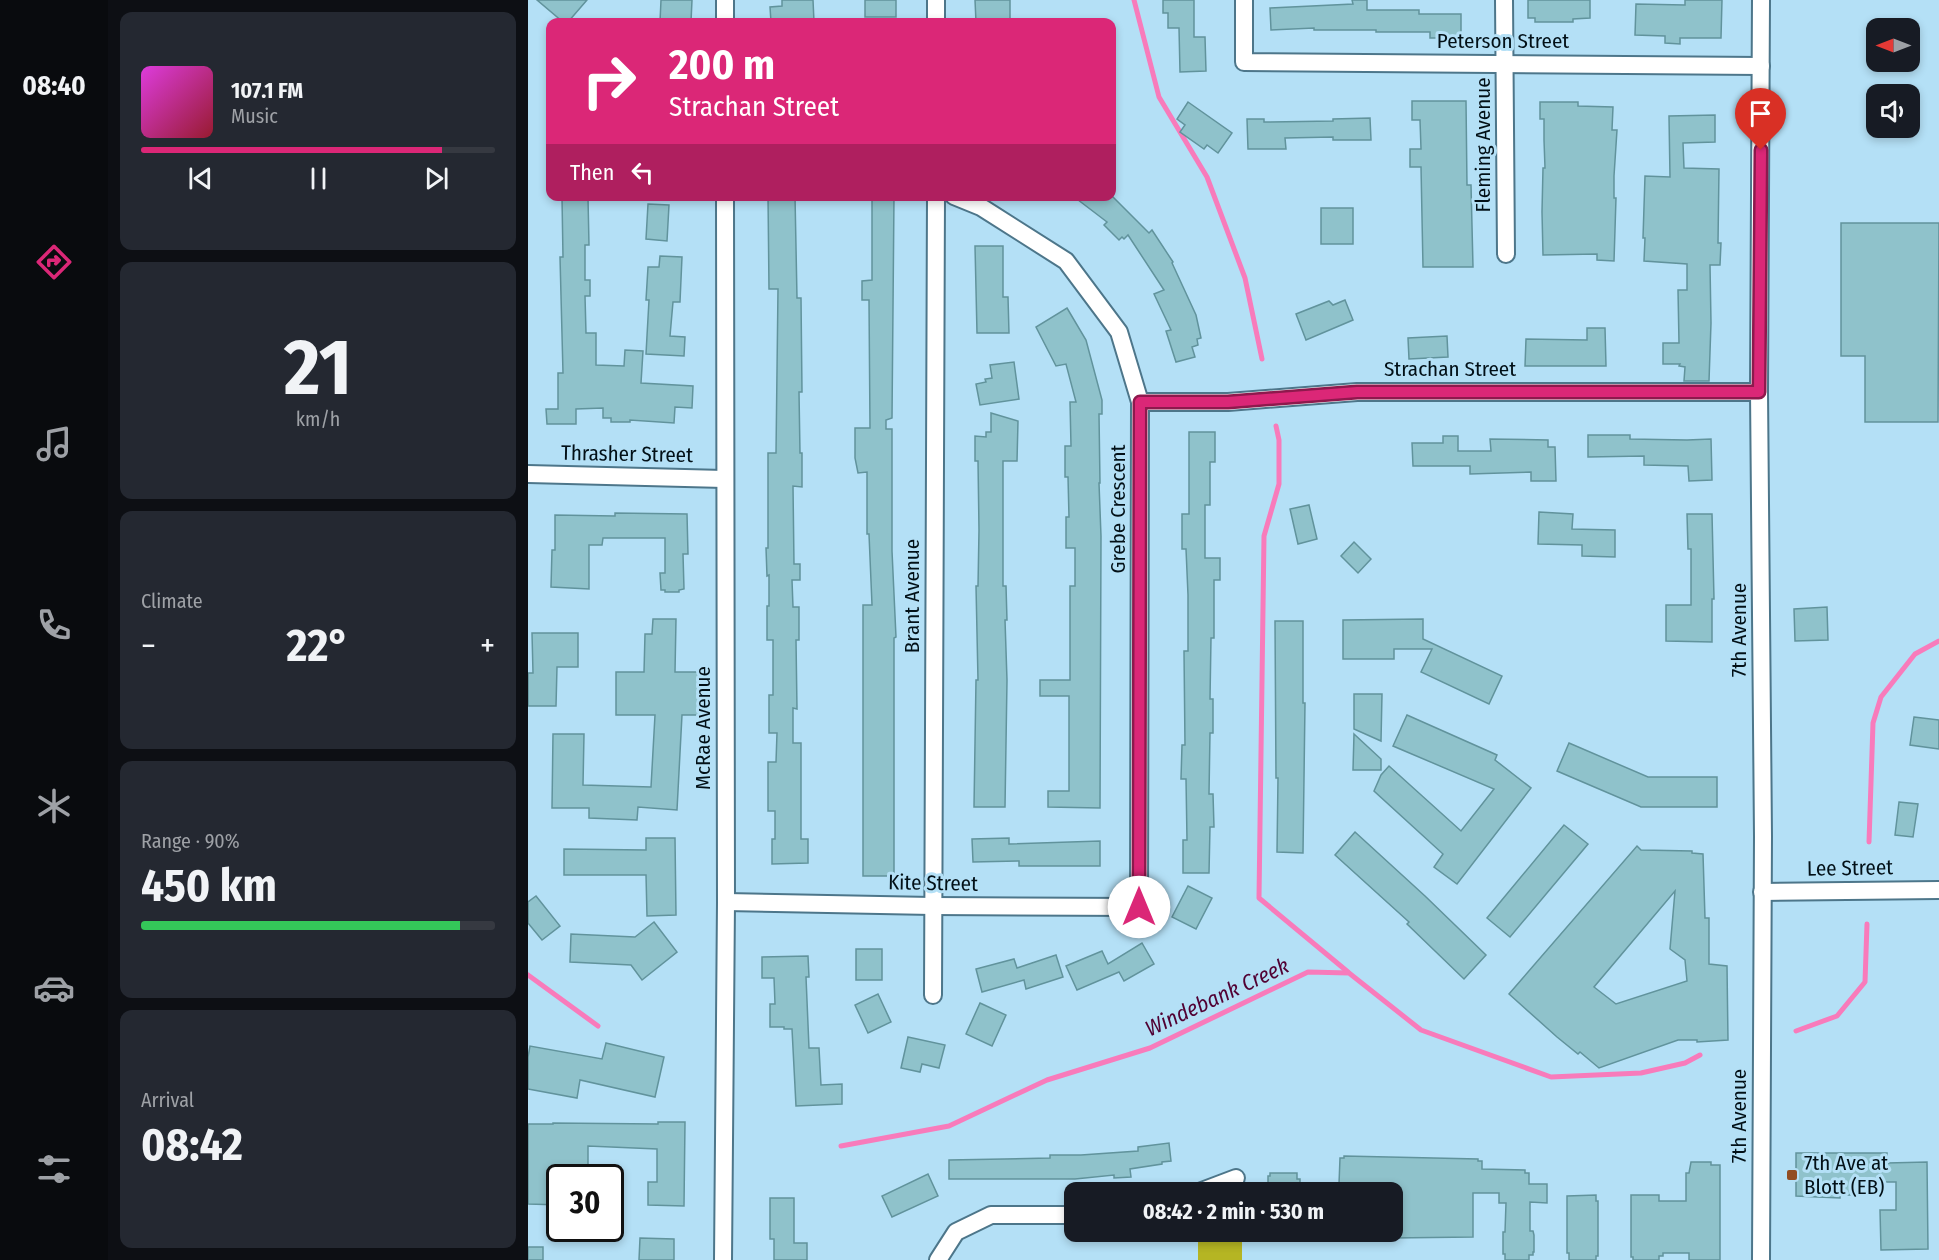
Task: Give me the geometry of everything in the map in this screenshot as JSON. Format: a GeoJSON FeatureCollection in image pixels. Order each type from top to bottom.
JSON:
{"type":"FeatureCollection","features":[{"type":"Feature","properties":{"kind":"street"},"geometry":{"type":"LineString","coordinates":[[725,0],[725,18]]}},
{"type":"Feature","properties":{"kind":"street"},"geometry":{"type":"LineString","coordinates":[[936,0],[936,18]]}},
{"type":"Feature","properties":{"kind":"street","name":"Peterson Street"},"geometry":{"type":"LineString","coordinates":[[1244,0],[1244,62],[1761,66]]}},
{"type":"Feature","properties":{"kind":"street","name":"Fleming Avenue"},"geometry":{"type":"LineString","coordinates":[[1504,0],[1506,254]]}},
{"type":"Feature","properties":{"kind":"street","name":"7th Avenue"},"geometry":{"type":"LineString","coordinates":[[1761,0],[1759,392],[1762,892],[1761,1260]]}},
{"type":"Feature","properties":{"kind":"street","name":"McRae Avenue"},"geometry":{"type":"LineString","coordinates":[[723,1260],[726,902],[725,201]]}},
{"type":"Feature","properties":{"kind":"street","name":"Brant Avenue"},"geometry":{"type":"LineString","coordinates":[[933,995],[936,201]]}},
{"type":"Feature","properties":{"kind":"street","name":"Grebe Crescent"},"geometry":{"type":"LineString","coordinates":[[966,201],[981,207],[1066,261],[1119,332],[1140,402],[1139,907]]}},
{"type":"Feature","properties":{"kind":"street","name":"Strachan Street"},"geometry":{"type":"LineString","coordinates":[[1140,402],[1228,402],[1357,392],[1759,392]]}},
{"type":"Feature","properties":{"kind":"street","name":"Thrasher Street"},"geometry":{"type":"LineString","coordinates":[[528,474],[724,479]]}},
{"type":"Feature","properties":{"kind":"street","name":"Lee Street"},"geometry":{"type":"LineString","coordinates":[[1762,892],[1939,890]]}},
{"type":"Feature","properties":{"kind":"street","name":"Kite Street"},"geometry":{"type":"LineString","coordinates":[[726,902],[1139,907]]}},
{"type":"Feature","properties":{"kind":"street"},"geometry":{"type":"LineString","coordinates":[[1225,1182],[1236,1178]]}},
{"type":"Feature","properties":{"kind":"street"},"geometry":{"type":"LineString","coordinates":[[939,1260],[938,1258],[956,1232],[991,1215],[1064,1215]]}},
{"type":"Feature","properties":{"kind":"shaded area"},"geometry":{"type":"Polygon","coordinates":[[[1198,1242],[1242,1242],[1242,1260],[1198,1260],[1198,1242]]]}},
{"type":"Feature","properties":{"kind":"building"},"geometry":{"type":"Polygon","coordinates":[[[537,0],[587,0],[571,18],[558,18],[537,0]]]}},
{"type":"Feature","properties":{"kind":"building"},"geometry":{"type":"Polygon","coordinates":[[[661,0],[692,0],[691,18],[660,18],[661,0]]]}},
{"type":"Feature","properties":{"kind":"building"},"geometry":{"type":"Polygon","coordinates":[[[782,0],[813,0],[814,18],[771,18],[770,7],[782,6],[782,0]]]}},
{"type":"Feature","properties":{"kind":"building"},"geometry":{"type":"Polygon","coordinates":[[[865,0],[896,0],[896,17],[865,17],[865,0]]]}},
{"type":"Feature","properties":{"kind":"building"},"geometry":{"type":"Polygon","coordinates":[[[975,0],[1010,0],[1010,18],[976,18],[975,0]]]}},
{"type":"Feature","properties":{"kind":"building"},"geometry":{"type":"Polygon","coordinates":[[[1163,0],[1194,0],[1194,37],[1205,37],[1206,71],[1180,72],[1179,28],[1168,28],[1168,13],[1163,13],[1163,0]]]}},
{"type":"Feature","properties":{"kind":"building"},"geometry":{"type":"Polygon","coordinates":[[[1352,0],[1367,0],[1367,10],[1419,10],[1419,14],[1461,14],[1461,38],[1430,38],[1430,32],[1314,30],[1314,28],[1271,30],[1270,8],[1353,4],[1352,0]]]}},
{"type":"Feature","properties":{"kind":"building"},"geometry":{"type":"Polygon","coordinates":[[[1528,0],[1590,0],[1590,18],[1573,19],[1573,22],[1535,22],[1535,18],[1528,18],[1528,0]]]}},
{"type":"Feature","properties":{"kind":"building"},"geometry":{"type":"Polygon","coordinates":[[[1685,0],[1722,0],[1721,38],[1680,38],[1680,44],[1665,43],[1665,36],[1635,35],[1636,4],[1685,5],[1685,0]]]}},
{"type":"Feature","properties":{"kind":"building"},"geometry":{"type":"Polygon","coordinates":[[[1412,101],[1466,101],[1467,185],[1471,185],[1473,267],[1423,267],[1421,167],[1410,167],[1410,149],[1421,149],[1420,120],[1412,120],[1412,101]]]}},
{"type":"Feature","properties":{"kind":"building"},"geometry":{"type":"Polygon","coordinates":[[[1188,102],[1232,133],[1218,153],[1207,145],[1204,149],[1180,132],[1185,125],[1177,119],[1188,102]]]}},
{"type":"Feature","properties":{"kind":"building"},"geometry":{"type":"Polygon","coordinates":[[[1540,102],[1578,102],[1578,106],[1613,107],[1612,130],[1617,130],[1614,176],[1614,198],[1616,198],[1614,261],[1597,260],[1597,254],[1543,255],[1543,168],[1545,168],[1544,119],[1540,119],[1540,102]]]}},
{"type":"Feature","properties":{"kind":"building"},"geometry":{"type":"Polygon","coordinates":[[[1715,115],[1715,142],[1683,143],[1684,168],[1719,169],[1718,243],[1721,243],[1720,265],[1710,265],[1709,381],[1684,381],[1685,367],[1679,366],[1680,364],[1663,364],[1663,343],[1679,343],[1678,290],[1687,290],[1687,264],[1644,261],[1645,176],[1670,177],[1669,116],[1715,115]]]}},
{"type":"Feature","properties":{"kind":"building"},"geometry":{"type":"Polygon","coordinates":[[[1370,118],[1371,140],[1333,140],[1333,137],[1285,138],[1286,149],[1248,149],[1247,119],[1264,119],[1264,122],[1370,118]]]}},
{"type":"Feature","properties":{"kind":"building"},"geometry":{"type":"Polygon","coordinates":[[[1116,200],[1149,233],[1152,230],[1173,262],[1196,315],[1201,338],[1197,339],[1198,345],[1192,347],[1195,357],[1176,362],[1166,331],[1171,330],[1154,294],[1164,290],[1128,235],[1119,240],[1104,225],[1107,222],[1080,201],[1116,200]]]}},
{"type":"Feature","properties":{"kind":"building"},"geometry":{"type":"Polygon","coordinates":[[[562,201],[588,201],[589,245],[585,245],[585,280],[590,280],[590,296],[585,296],[586,333],[596,333],[596,365],[624,366],[625,350],[643,351],[641,383],[693,386],[692,408],[675,407],[674,423],[630,420],[630,422],[611,422],[611,418],[603,418],[603,408],[576,409],[576,424],[547,424],[546,409],[558,409],[558,373],[563,373],[560,257],[563,257],[562,201]]]}},
{"type":"Feature","properties":{"kind":"building"},"geometry":{"type":"Polygon","coordinates":[[[768,201],[795,201],[797,298],[801,298],[802,392],[799,392],[802,487],[793,486],[794,564],[800,564],[800,580],[792,580],[793,607],[799,607],[799,640],[796,640],[797,709],[793,708],[793,743],[801,743],[801,839],[808,839],[808,863],[772,864],[775,811],[768,811],[768,762],[776,762],[777,733],[769,733],[769,695],[773,695],[773,640],[767,640],[769,575],[767,576],[766,548],[768,548],[768,453],[776,453],[778,289],[769,289],[768,201]]]}},
{"type":"Feature","properties":{"kind":"building"},"geometry":{"type":"Polygon","coordinates":[[[872,201],[894,201],[892,418],[886,420],[886,429],[892,429],[892,551],[896,637],[894,638],[894,876],[863,876],[863,605],[872,605],[869,534],[867,534],[867,472],[858,473],[855,458],[855,428],[870,428],[869,300],[862,300],[862,281],[872,280],[872,201]]]}},
{"type":"Feature","properties":{"kind":"building"},"geometry":{"type":"Polygon","coordinates":[[[648,204],[669,205],[667,241],[646,239],[648,204]]]}},
{"type":"Feature","properties":{"kind":"building"},"geometry":{"type":"Polygon","coordinates":[[[1321,208],[1353,208],[1353,244],[1321,244],[1321,208]]]}},
{"type":"Feature","properties":{"kind":"building"},"geometry":{"type":"Polygon","coordinates":[[[1841,223],[1939,223],[1938,422],[1865,422],[1865,356],[1841,356],[1841,223]]]}},
{"type":"Feature","properties":{"kind":"building"},"geometry":{"type":"Polygon","coordinates":[[[975,246],[1003,246],[1003,297],[1008,297],[1009,333],[977,333],[975,246]]]}},
{"type":"Feature","properties":{"kind":"building"},"geometry":{"type":"Polygon","coordinates":[[[660,256],[682,257],[680,302],[673,302],[670,336],[685,337],[684,356],[646,354],[648,267],[659,267],[660,256]]]}},
{"type":"Feature","properties":{"kind":"building"},"geometry":{"type":"Polygon","coordinates":[[[1345,300],[1353,320],[1306,340],[1296,314],[1329,301],[1333,305],[1345,300]]]}},
{"type":"Feature","properties":{"kind":"building"},"geometry":{"type":"Polygon","coordinates":[[[1067,308],[1086,340],[1102,400],[1102,414],[1099,414],[1100,808],[1048,807],[1048,791],[1069,791],[1069,696],[1040,696],[1040,680],[1070,680],[1070,586],[1075,586],[1075,548],[1066,548],[1066,517],[1069,517],[1065,446],[1071,446],[1070,402],[1076,402],[1066,364],[1056,366],[1036,327],[1067,308]]]}},
{"type":"Feature","properties":{"kind":"building"},"geometry":{"type":"Polygon","coordinates":[[[1587,328],[1605,328],[1606,366],[1525,366],[1526,339],[1587,340],[1587,328]]]}},
{"type":"Feature","properties":{"kind":"building"},"geometry":{"type":"Polygon","coordinates":[[[1447,336],[1448,357],[1409,359],[1408,338],[1447,336]]]}},
{"type":"Feature","properties":{"kind":"building"},"geometry":{"type":"Polygon","coordinates":[[[1014,362],[1019,399],[980,405],[976,384],[992,378],[990,365],[1014,362]]]}},
{"type":"Feature","properties":{"kind":"building"},"geometry":{"type":"Polygon","coordinates":[[[991,413],[1018,421],[1017,461],[1003,461],[1003,586],[1006,586],[1007,620],[1005,620],[1007,680],[1005,807],[974,807],[976,680],[978,680],[976,586],[978,586],[979,530],[978,461],[975,461],[975,436],[986,437],[986,432],[991,432],[991,413]]]}},
{"type":"Feature","properties":{"kind":"building"},"geometry":{"type":"Polygon","coordinates":[[[1189,432],[1215,432],[1215,462],[1210,462],[1210,505],[1205,505],[1205,558],[1220,558],[1220,580],[1214,580],[1214,638],[1211,638],[1210,699],[1213,699],[1213,733],[1210,733],[1209,794],[1213,794],[1214,827],[1210,827],[1209,873],[1183,873],[1183,840],[1187,840],[1186,779],[1181,779],[1182,745],[1185,745],[1184,651],[1188,651],[1188,595],[1186,549],[1182,549],[1182,514],[1189,514],[1189,432]]]}},
{"type":"Feature","properties":{"kind":"building"},"geometry":{"type":"Polygon","coordinates":[[[1588,435],[1630,435],[1630,439],[1711,439],[1712,480],[1689,481],[1688,466],[1644,465],[1644,456],[1588,457],[1588,435]]]}},
{"type":"Feature","properties":{"kind":"building"},"geometry":{"type":"Polygon","coordinates":[[[1443,436],[1458,436],[1458,451],[1491,451],[1490,439],[1548,440],[1548,447],[1555,447],[1556,481],[1531,481],[1531,472],[1470,474],[1470,466],[1413,466],[1412,443],[1443,443],[1443,436]]]}},
{"type":"Feature","properties":{"kind":"building"},"geometry":{"type":"Polygon","coordinates":[[[1309,505],[1317,539],[1298,544],[1290,509],[1309,505]]]}},
{"type":"Feature","properties":{"kind":"building"},"geometry":{"type":"Polygon","coordinates":[[[1539,512],[1573,514],[1572,529],[1615,530],[1615,557],[1582,556],[1582,545],[1538,544],[1539,512]]]}},
{"type":"Feature","properties":{"kind":"building"},"geometry":{"type":"Polygon","coordinates":[[[615,513],[687,514],[688,554],[683,554],[684,589],[679,592],[661,590],[660,573],[665,573],[665,538],[603,538],[602,545],[589,545],[589,589],[551,587],[552,550],[555,550],[555,515],[615,516],[615,513]]]}},
{"type":"Feature","properties":{"kind":"building"},"geometry":{"type":"Polygon","coordinates":[[[1687,514],[1712,514],[1714,599],[1712,599],[1712,642],[1666,641],[1666,605],[1691,605],[1691,549],[1688,549],[1687,514]]]}},
{"type":"Feature","properties":{"kind":"building"},"geometry":{"type":"Polygon","coordinates":[[[1354,542],[1371,559],[1358,573],[1341,556],[1354,542]]]}},
{"type":"Feature","properties":{"kind":"building"},"geometry":{"type":"Polygon","coordinates":[[[1827,607],[1828,640],[1795,641],[1794,609],[1827,607]]]}},
{"type":"Feature","properties":{"kind":"building"},"geometry":{"type":"Polygon","coordinates":[[[653,619],[676,619],[675,672],[701,672],[700,715],[682,715],[677,810],[638,807],[637,820],[589,818],[589,808],[552,808],[553,734],[584,734],[583,785],[651,787],[655,715],[616,715],[616,672],[644,672],[645,634],[652,634],[653,619]]]}},
{"type":"Feature","properties":{"kind":"building"},"geometry":{"type":"Polygon","coordinates":[[[1423,619],[1423,639],[1502,676],[1489,704],[1421,672],[1432,649],[1394,649],[1394,659],[1343,659],[1343,620],[1423,619]]]}},
{"type":"Feature","properties":{"kind":"building"},"geometry":{"type":"Polygon","coordinates":[[[1275,621],[1303,621],[1303,703],[1305,703],[1303,853],[1277,852],[1275,621]]]}},
{"type":"Feature","properties":{"kind":"building"},"geometry":{"type":"Polygon","coordinates":[[[532,633],[578,633],[578,667],[557,667],[556,706],[528,706],[528,673],[533,673],[532,633]]]}},
{"type":"Feature","properties":{"kind":"building"},"geometry":{"type":"Polygon","coordinates":[[[1354,694],[1382,694],[1381,741],[1354,729],[1354,694]]]}},
{"type":"Feature","properties":{"kind":"building"},"geometry":{"type":"Polygon","coordinates":[[[1407,715],[1497,755],[1495,760],[1531,788],[1457,884],[1434,867],[1443,854],[1374,791],[1381,775],[1389,766],[1461,831],[1494,789],[1393,746],[1407,715]]]}},
{"type":"Feature","properties":{"kind":"building"},"geometry":{"type":"Polygon","coordinates":[[[1914,717],[1939,720],[1939,749],[1910,745],[1914,717]]]}},
{"type":"Feature","properties":{"kind":"building"},"geometry":{"type":"Polygon","coordinates":[[[1354,734],[1381,759],[1381,770],[1353,770],[1354,734]]]}},
{"type":"Feature","properties":{"kind":"building"},"geometry":{"type":"Polygon","coordinates":[[[1569,743],[1648,777],[1717,777],[1717,807],[1641,807],[1557,771],[1569,743]]]}},
{"type":"Feature","properties":{"kind":"building"},"geometry":{"type":"Polygon","coordinates":[[[1899,802],[1918,804],[1913,837],[1895,835],[1899,802]]]}},
{"type":"Feature","properties":{"kind":"building"},"geometry":{"type":"Polygon","coordinates":[[[1564,825],[1588,844],[1510,937],[1487,918],[1564,825]]]}},
{"type":"Feature","properties":{"kind":"building"},"geometry":{"type":"Polygon","coordinates":[[[1355,832],[1486,955],[1464,979],[1407,924],[1409,922],[1335,855],[1355,832]]]}},
{"type":"Feature","properties":{"kind":"building"},"geometry":{"type":"Polygon","coordinates":[[[646,838],[675,838],[676,915],[647,916],[646,875],[564,875],[564,849],[646,850],[646,838]]]}},
{"type":"Feature","properties":{"kind":"building"},"geometry":{"type":"Polygon","coordinates":[[[1009,838],[1009,844],[1100,841],[1100,866],[1019,866],[1019,861],[973,862],[972,839],[1009,838]]]}},
{"type":"Feature","properties":{"kind":"building"},"geometry":{"type":"Polygon","coordinates":[[[1637,846],[1641,850],[1692,851],[1692,853],[1703,854],[1705,918],[1709,918],[1709,964],[1727,966],[1728,1040],[1697,1042],[1697,1040],[1678,1040],[1599,1068],[1557,1037],[1509,994],[1637,846]],[[1675,891],[1594,987],[1616,1004],[1687,981],[1685,960],[1670,949],[1675,891]]]}},
{"type":"Feature","properties":{"kind":"building"},"geometry":{"type":"Polygon","coordinates":[[[1188,886],[1212,898],[1196,929],[1172,917],[1188,886]]]}},
{"type":"Feature","properties":{"kind":"building"},"geometry":{"type":"Polygon","coordinates":[[[536,896],[560,926],[542,940],[528,923],[528,902],[536,896]]]}},
{"type":"Feature","properties":{"kind":"building"},"geometry":{"type":"Polygon","coordinates":[[[654,922],[677,952],[642,980],[631,965],[570,962],[571,934],[635,937],[654,922]]]}},
{"type":"Feature","properties":{"kind":"building"},"geometry":{"type":"Polygon","coordinates":[[[1142,943],[1154,964],[1124,981],[1119,972],[1077,990],[1066,966],[1102,951],[1108,964],[1142,943]]]}},
{"type":"Feature","properties":{"kind":"building"},"geometry":{"type":"Polygon","coordinates":[[[856,949],[882,949],[882,980],[856,980],[856,949]]]}},
{"type":"Feature","properties":{"kind":"building"},"geometry":{"type":"Polygon","coordinates":[[[1056,955],[1063,977],[1026,989],[1024,980],[982,992],[976,969],[1014,959],[1017,968],[1056,955]]]}},
{"type":"Feature","properties":{"kind":"building"},"geometry":{"type":"Polygon","coordinates":[[[808,956],[809,977],[806,977],[809,1048],[819,1048],[821,1085],[842,1084],[842,1104],[796,1106],[792,1029],[770,1027],[770,1004],[775,1004],[774,978],[762,978],[762,957],[808,956]]]}},
{"type":"Feature","properties":{"kind":"building"},"geometry":{"type":"Polygon","coordinates":[[[878,994],[891,1022],[868,1033],[855,1005],[878,994]]]}},
{"type":"Feature","properties":{"kind":"building"},"geometry":{"type":"Polygon","coordinates":[[[980,1003],[1006,1015],[992,1046],[966,1034],[980,1003]]]}},
{"type":"Feature","properties":{"kind":"building"},"geometry":{"type":"Polygon","coordinates":[[[908,1037],[945,1045],[939,1068],[922,1064],[920,1072],[901,1068],[908,1037]]]}},
{"type":"Feature","properties":{"kind":"building"},"geometry":{"type":"Polygon","coordinates":[[[606,1043],[664,1057],[655,1097],[580,1080],[577,1098],[528,1089],[530,1046],[602,1059],[606,1043]]]}},
{"type":"Feature","properties":{"kind":"building"},"geometry":{"type":"Polygon","coordinates":[[[658,1122],[685,1122],[684,1206],[648,1205],[648,1182],[657,1182],[657,1149],[588,1146],[588,1164],[546,1164],[546,1205],[528,1204],[528,1124],[658,1124],[658,1122]]]}},
{"type":"Feature","properties":{"kind":"building"},"geometry":{"type":"Polygon","coordinates":[[[1169,1143],[1171,1161],[1130,1169],[1131,1177],[1114,1178],[1114,1175],[1075,1179],[949,1179],[949,1160],[1050,1158],[1050,1155],[1138,1151],[1138,1147],[1169,1143]]]}},
{"type":"Feature","properties":{"kind":"building"},"geometry":{"type":"Polygon","coordinates":[[[1796,1153],[1887,1153],[1887,1163],[1927,1162],[1928,1249],[1881,1250],[1880,1210],[1896,1210],[1896,1182],[1863,1182],[1863,1195],[1840,1195],[1840,1198],[1796,1196],[1796,1153]]]}},
{"type":"Feature","properties":{"kind":"building"},"geometry":{"type":"Polygon","coordinates":[[[1344,1156],[1478,1159],[1482,1161],[1482,1169],[1525,1170],[1525,1173],[1529,1173],[1529,1184],[1547,1184],[1547,1203],[1530,1202],[1530,1231],[1533,1231],[1534,1235],[1533,1255],[1529,1255],[1529,1260],[1505,1260],[1503,1232],[1505,1232],[1506,1203],[1499,1203],[1499,1193],[1473,1193],[1473,1237],[1403,1238],[1403,1182],[1339,1182],[1340,1158],[1344,1156]]]}},
{"type":"Feature","properties":{"kind":"building"},"geometry":{"type":"Polygon","coordinates":[[[1691,1162],[1711,1162],[1711,1165],[1720,1165],[1720,1260],[1689,1260],[1689,1253],[1663,1253],[1663,1256],[1659,1256],[1659,1260],[1633,1260],[1631,1257],[1631,1195],[1659,1195],[1659,1201],[1686,1201],[1686,1173],[1689,1173],[1691,1162]]]}},
{"type":"Feature","properties":{"kind":"building"},"geometry":{"type":"Polygon","coordinates":[[[1270,1173],[1297,1173],[1297,1179],[1300,1179],[1300,1182],[1268,1182],[1268,1176],[1270,1173]]]}},
{"type":"Feature","properties":{"kind":"building"},"geometry":{"type":"Polygon","coordinates":[[[928,1174],[938,1196],[892,1217],[882,1196],[928,1174]]]}},
{"type":"Feature","properties":{"kind":"building"},"geometry":{"type":"Polygon","coordinates":[[[1596,1195],[1596,1201],[1598,1201],[1598,1256],[1596,1260],[1569,1260],[1567,1196],[1596,1195]]]}},
{"type":"Feature","properties":{"kind":"building"},"geometry":{"type":"Polygon","coordinates":[[[770,1198],[794,1198],[794,1243],[807,1243],[807,1260],[774,1260],[774,1239],[770,1239],[770,1198]]]}},
{"type":"Feature","properties":{"kind":"building"},"geometry":{"type":"Polygon","coordinates":[[[640,1238],[674,1239],[674,1260],[639,1260],[640,1238]]]}},
{"type":"Feature","properties":{"kind":"building"},"geometry":{"type":"Polygon","coordinates":[[[528,1247],[543,1247],[543,1260],[528,1260],[528,1247]]]}},
{"type":"Feature","properties":{"kind":"waterway"},"geometry":{"type":"LineString","coordinates":[[1134,0],[1159,97],[1207,177],[1245,278],[1262,359]]}},
{"type":"Feature","properties":{"kind":"waterway"},"geometry":{"type":"LineString","coordinates":[[1276,426],[1279,440],[1279,484],[1264,536],[1259,898],[1348,972]]}},
{"type":"Feature","properties":{"kind":"waterway","name":"Windebank Creek"},"geometry":{"type":"LineString","coordinates":[[1869,842],[1873,723],[1881,697],[1915,654],[1939,641]]}},
{"type":"Feature","properties":{"kind":"waterway","name":"Windebank Creek"},"geometry":{"type":"LineString","coordinates":[[1796,1031],[1837,1016],[1865,982],[1867,924]]}},
{"type":"Feature","properties":{"kind":"waterway","name":"Windebank Creek"},"geometry":{"type":"LineString","coordinates":[[841,1146],[949,1126],[1047,1080],[1150,1048],[1308,972],[1349,973],[1421,1030],[1551,1077],[1641,1073],[1685,1063],[1700,1055]]}},
{"type":"Feature","properties":{"kind":"waterway","name":"Windebank Creek"},"geometry":{"type":"LineString","coordinates":[[528,975],[598,1026]]}},
{"type":"Feature","properties":{"kind":"place","name":"7th Ave at Blott (EB)"},"geometry":{"type":"Point","coordinates":[1792,1175]}},
{"type":"Feature","properties":{"kind":"route"},"geometry":{"type":"LineString","coordinates":[[1139,907],[1140,402],[1228,402],[1357,392],[1759,392],[1761,150]]}}]}
